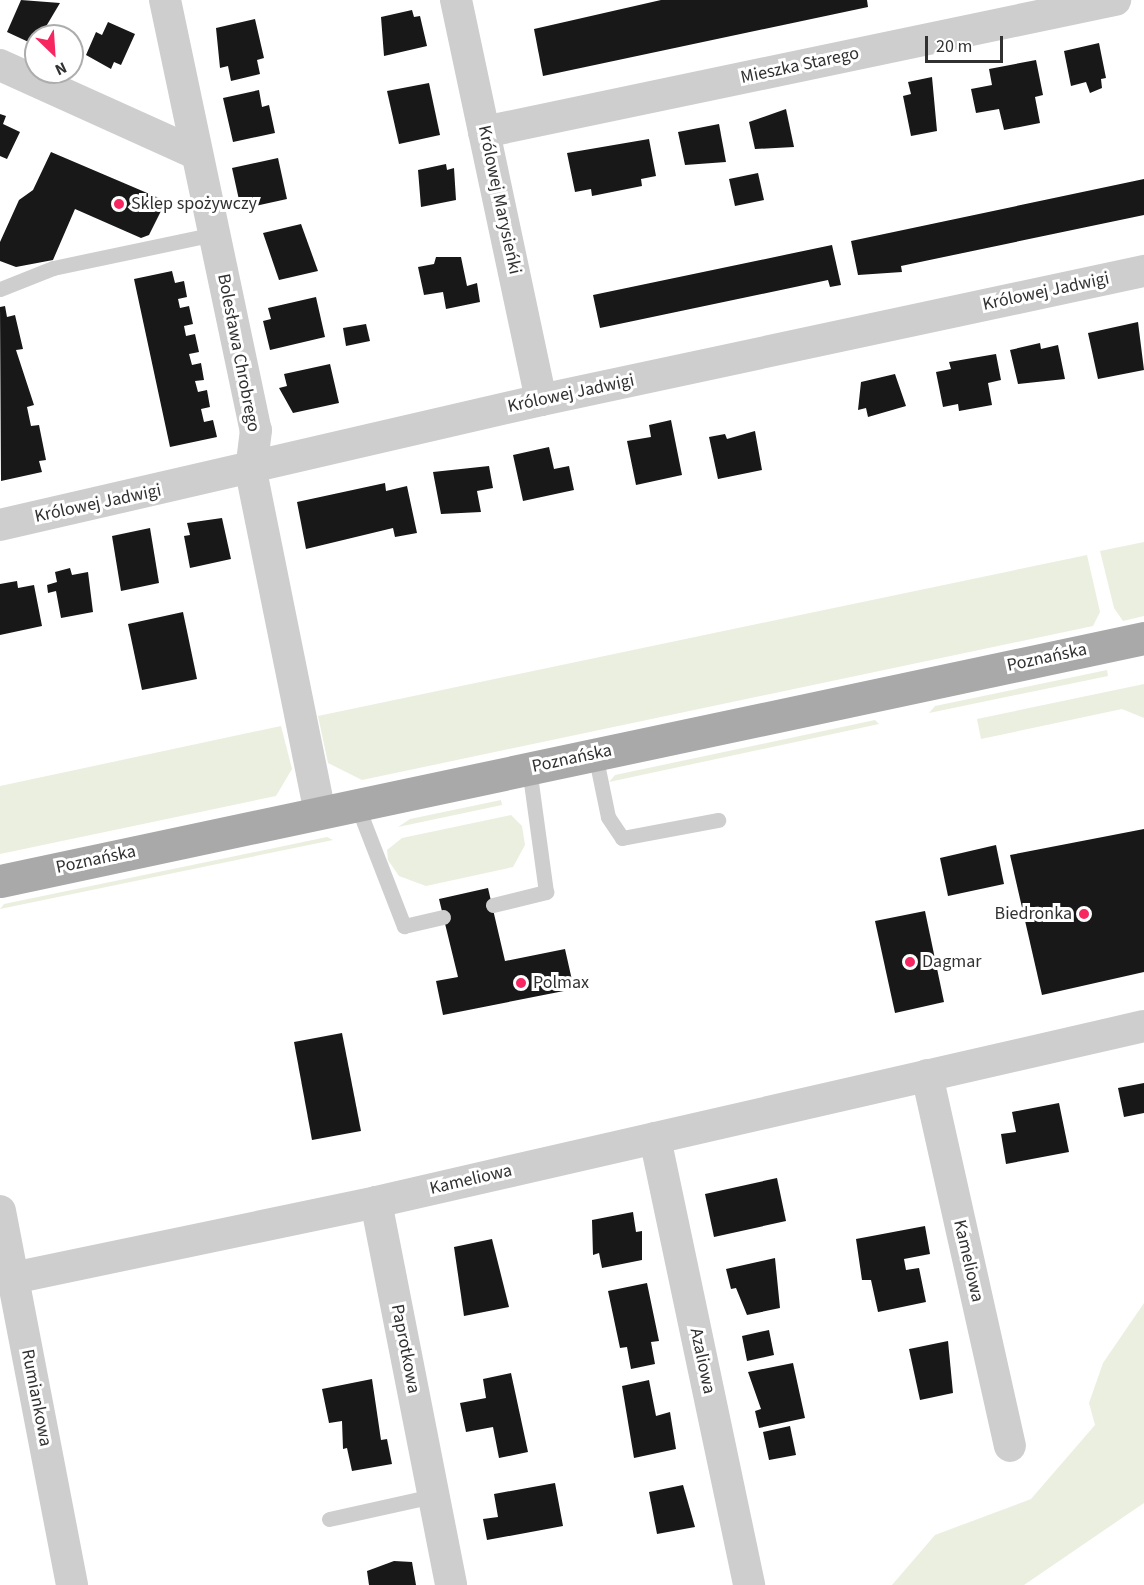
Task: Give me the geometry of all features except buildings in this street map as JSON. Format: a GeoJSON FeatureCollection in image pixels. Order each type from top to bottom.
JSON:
{"type":"FeatureCollection","features":[{"type":"Feature","properties":{"kind":"main road","name":"Poznańska"},"geometry":{"type":"LineString","coordinates":[[0,881],[1144,638]]}},
{"type":"Feature","properties":{"kind":"street","name":"Bolesława Chrobrego"},"geometry":{"type":"LineString","coordinates":[[165,0],[256,430],[251,471],[320,813]]}},
{"type":"Feature","properties":{"kind":"street","name":"Królowej Marysieńki"},"geometry":{"type":"LineString","coordinates":[[456,0],[541,400]]}},
{"type":"Feature","properties":{"kind":"street","name":"Mieszka Starego"},"geometry":{"type":"LineString","coordinates":[[484,132],[1116,0]]}},
{"type":"Feature","properties":{"kind":"street"},"geometry":{"type":"LineString","coordinates":[[0,65],[197,154]]}},
{"type":"Feature","properties":{"kind":"street","name":"Królowej Jadwigi"},"geometry":{"type":"LineString","coordinates":[[0,525],[251,471],[541,400],[1144,272]]}},
{"type":"Feature","properties":{"kind":"street","name":"Kameliowa"},"geometry":{"type":"LineString","coordinates":[[9,1286],[1144,1026]]}},
{"type":"Feature","properties":{"kind":"street","name":"Kameliowa"},"geometry":{"type":"LineString","coordinates":[[927,1075],[1010,1446]]}},
{"type":"Feature","properties":{"kind":"street","name":"Azaliowa"},"geometry":{"type":"LineString","coordinates":[[655,1138],[749,1585]]}},
{"type":"Feature","properties":{"kind":"street","name":"Paprotkowa"},"geometry":{"type":"LineString","coordinates":[[376,1202],[451,1585]]}},
{"type":"Feature","properties":{"kind":"street","name":"Rumiankowa"},"geometry":{"type":"LineString","coordinates":[[0,1211],[9,1286],[72,1585]]}},
{"type":"Feature","properties":{"kind":"lane"},"geometry":{"type":"LineString","coordinates":[[0,290],[53,268],[214,234]]}},
{"type":"Feature","properties":{"kind":"lane"},"geometry":{"type":"LineString","coordinates":[[595,754],[608,817],[622,838],[718,820]]}},
{"type":"Feature","properties":{"kind":"lane"},"geometry":{"type":"LineString","coordinates":[[493,905],[546,892],[529,768]]}},
{"type":"Feature","properties":{"kind":"lane"},"geometry":{"type":"LineString","coordinates":[[357,805],[404,926],[443,917]]}},
{"type":"Feature","properties":{"kind":"lane"},"geometry":{"type":"LineString","coordinates":[[329,1519],[434,1496]]}},
{"type":"Feature","properties":{"kind":"green space"},"geometry":{"type":"Polygon","coordinates":[[[1144,542],[1144,616],[1123,621],[1114,608],[1100,551],[1144,542]]]}},
{"type":"Feature","properties":{"kind":"green space"},"geometry":{"type":"Polygon","coordinates":[[[1087,555],[1100,612],[1093,626],[362,780],[328,763],[318,716],[1087,555]]]}},
{"type":"Feature","properties":{"kind":"green space"},"geometry":{"type":"Polygon","coordinates":[[[1107,670],[1108,676],[929,713],[935,706],[1107,670]]]}},
{"type":"Feature","properties":{"kind":"green space"},"geometry":{"type":"Polygon","coordinates":[[[1144,684],[1144,718],[1122,709],[981,739],[977,719],[1144,684]]]}},
{"type":"Feature","properties":{"kind":"green space"},"geometry":{"type":"Polygon","coordinates":[[[875,720],[879,724],[609,782],[615,775],[875,720]]]}},
{"type":"Feature","properties":{"kind":"green space"},"geometry":{"type":"Polygon","coordinates":[[[281,726],[292,769],[276,796],[0,854],[0,786],[281,726]]]}},
{"type":"Feature","properties":{"kind":"green space"},"geometry":{"type":"Polygon","coordinates":[[[501,800],[502,805],[398,827],[410,819],[501,800]]]}},
{"type":"Feature","properties":{"kind":"green space"},"geometry":{"type":"Polygon","coordinates":[[[511,815],[522,826],[525,845],[513,867],[426,886],[399,876],[388,860],[387,850],[402,838],[511,815]]]}},
{"type":"Feature","properties":{"kind":"green space"},"geometry":{"type":"Polygon","coordinates":[[[327,837],[333,840],[0,909],[4,904],[327,837]]]}},
{"type":"Feature","properties":{"kind":"green space"},"geometry":{"type":"Polygon","coordinates":[[[1144,1303],[1144,1503],[1024,1585],[892,1585],[935,1535],[1031,1499],[1095,1425],[1089,1403],[1103,1363],[1144,1303]]]}},
{"type":"Feature","properties":{"kind":"place","name":"Sklep spożywczy"},"geometry":{"type":"Point","coordinates":[119,204]}},
{"type":"Feature","properties":{"kind":"place","name":"Biedronka"},"geometry":{"type":"Point","coordinates":[1084,914]}},
{"type":"Feature","properties":{"kind":"place","name":"Dagmar"},"geometry":{"type":"Point","coordinates":[910,962]}},
{"type":"Feature","properties":{"kind":"place","name":"Polmax"},"geometry":{"type":"Point","coordinates":[521,983]}}]}
